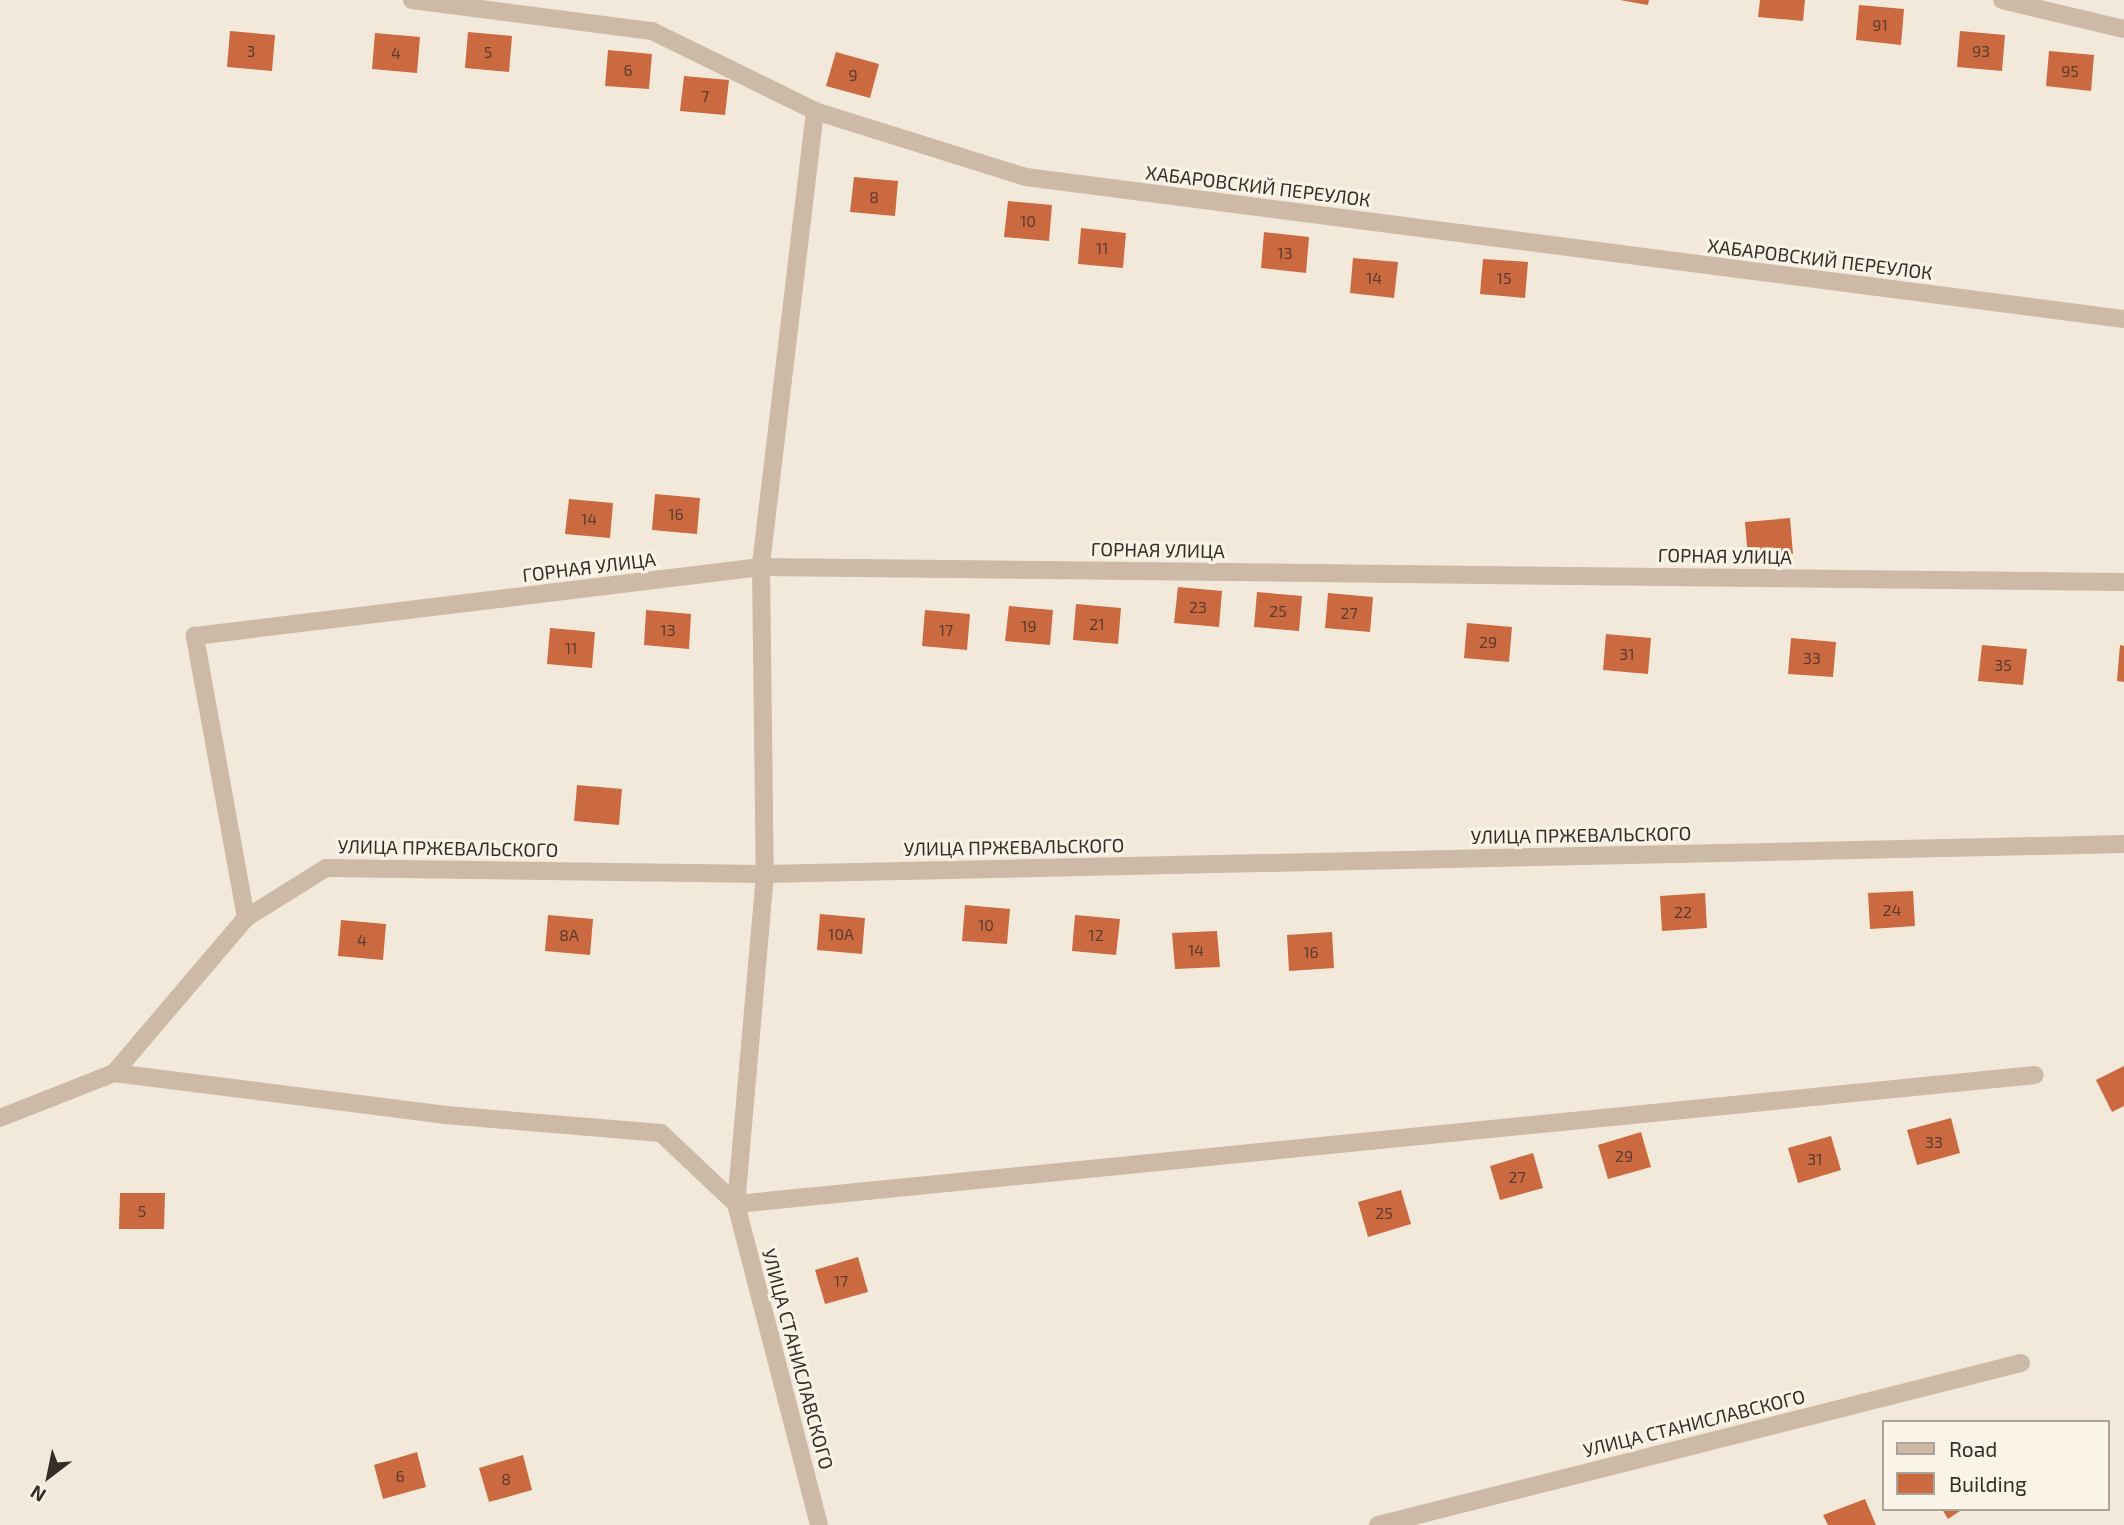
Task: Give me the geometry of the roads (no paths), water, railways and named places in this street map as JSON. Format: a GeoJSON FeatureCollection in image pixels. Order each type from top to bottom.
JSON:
{"type":"FeatureCollection","features":[{"type":"Feature","properties":{"kind":"street","name":"ХАБАРОВСКИЙ ПЕРЕУЛОК"},"geometry":{"type":"LineString","coordinates":[[412,0],[652,31],[815,111],[1026,177],[2124,319]]}},
{"type":"Feature","properties":{"kind":"street"},"geometry":{"type":"LineString","coordinates":[[2002,0],[2124,30]]}},
{"type":"Feature","properties":{"kind":"street"},"geometry":{"type":"LineString","coordinates":[[736,1204],[765,874],[761,567],[815,111]]}},
{"type":"Feature","properties":{"kind":"street","name":"ГОРНАЯ УЛИЦА"},"geometry":{"type":"LineString","coordinates":[[246,918],[195,636],[761,567],[2124,582]]}},
{"type":"Feature","properties":{"kind":"street","name":"УЛИЦА ПРЖЕВАЛЬСКОГО"},"geometry":{"type":"LineString","coordinates":[[0,1118],[114,1073],[246,918],[326,868],[765,874],[2124,845]]}},
{"type":"Feature","properties":{"kind":"street"},"geometry":{"type":"LineString","coordinates":[[114,1073],[446,1115],[661,1133],[736,1204],[2035,1075]]}},
{"type":"Feature","properties":{"kind":"street","name":"УЛИЦА СТАНИСЛАВСКОГО"},"geometry":{"type":"LineString","coordinates":[[736,1204],[819,1525]]}},
{"type":"Feature","properties":{"kind":"street","name":"УЛИЦА СТАНИСЛАВСКОГО"},"geometry":{"type":"LineString","coordinates":[[1378,1525],[2021,1363]]}}]}
